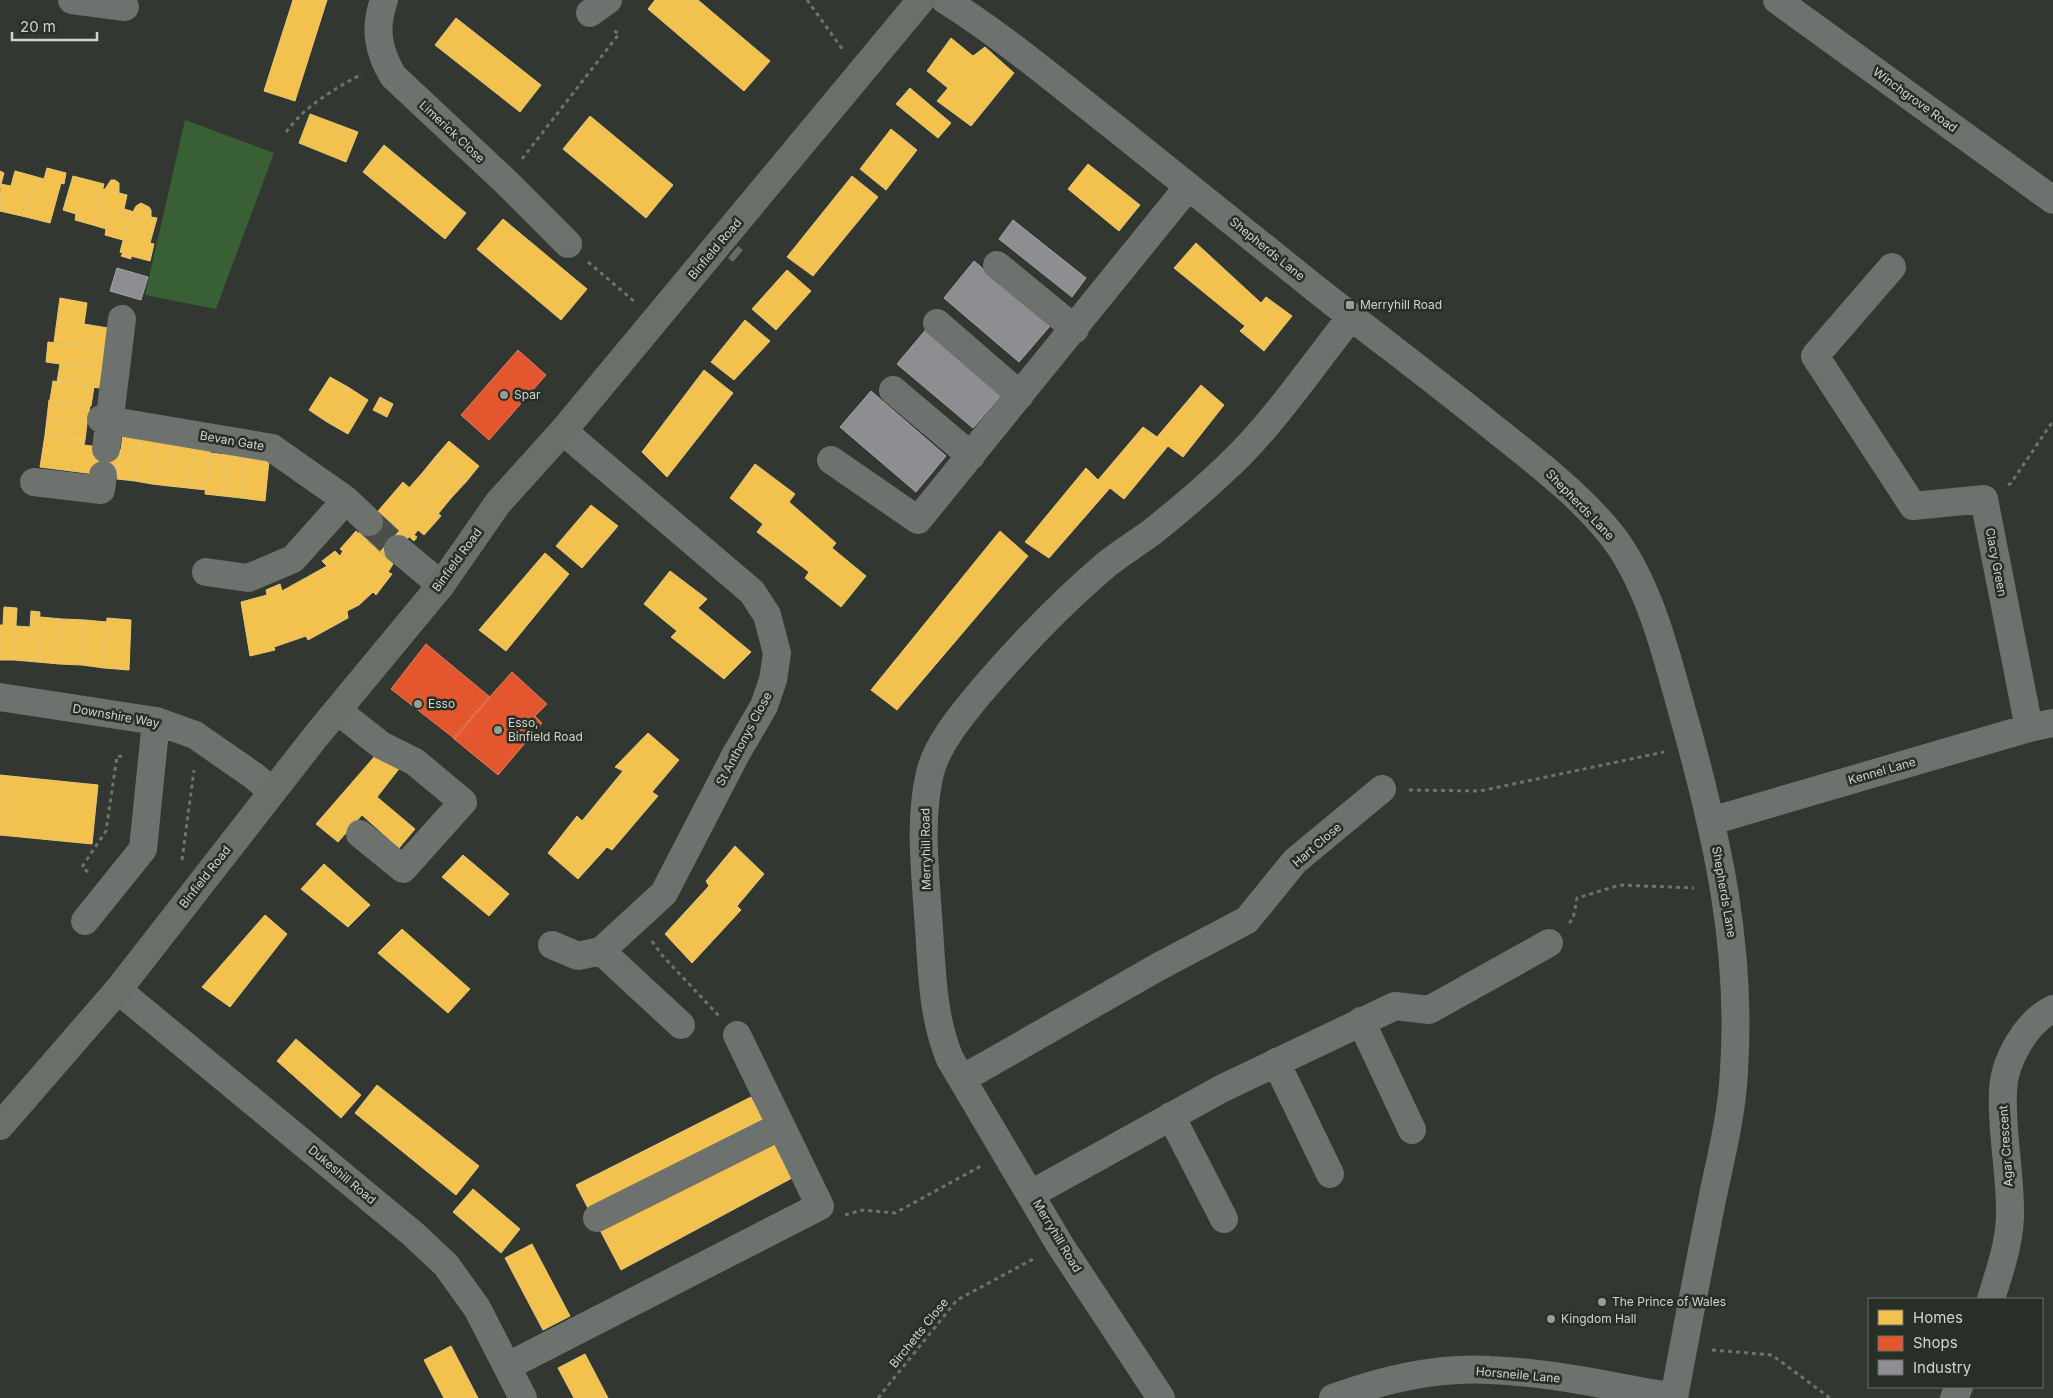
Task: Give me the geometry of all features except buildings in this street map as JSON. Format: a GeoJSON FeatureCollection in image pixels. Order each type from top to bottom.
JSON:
{"type":"FeatureCollection","features":[{"type":"Feature","properties":{"kind":"main road","name":"Binfield Road"},"geometry":{"type":"LineString","coordinates":[[0,1126],[118,990],[272,791],[441,585],[498,503],[563,431],[921,0]]}},
{"type":"Feature","properties":{"kind":"street"},"geometry":{"type":"LineString","coordinates":[[72,0],[124,8]]}},
{"type":"Feature","properties":{"kind":"street","name":"Limerick Close"},"geometry":{"type":"LineString","coordinates":[[384,0],[379,13],[377,28],[380,50],[385,63],[400,85],[505,181],[568,244]]}},
{"type":"Feature","properties":{"kind":"street","name":"Shepherds Lane"},"geometry":{"type":"LineString","coordinates":[[945,0],[1054,79],[1351,317],[1537,462],[1582,505],[1619,545],[1638,581],[1664,647],[1692,747],[1725,890],[1734,953],[1736,1023],[1732,1104],[1674,1397]]}},
{"type":"Feature","properties":{"kind":"street","name":"Winchgrove Road"},"geometry":{"type":"LineString","coordinates":[[1778,0],[2053,200]]}},
{"type":"Feature","properties":{"kind":"street"},"geometry":{"type":"LineString","coordinates":[[831,460],[918,520],[1075,329],[1188,186]]}},
{"type":"Feature","properties":{"kind":"street"},"geometry":{"type":"LineString","coordinates":[[996,265],[1075,329]]}},
{"type":"Feature","properties":{"kind":"street"},"geometry":{"type":"LineString","coordinates":[[1892,266],[1815,356],[1913,506],[1984,499]]}},
{"type":"Feature","properties":{"kind":"street","name":"Merryhill Road"},"geometry":{"type":"LineString","coordinates":[[1161,1398],[1060,1245],[950,1060],[940,1037],[931,970],[924,862],[924,812],[931,771],[947,736],[965,710],[1031,635],[1108,563],[1157,528],[1228,467],[1268,423],[1351,317]]}},
{"type":"Feature","properties":{"kind":"street"},"geometry":{"type":"LineString","coordinates":[[34,482],[101,490],[105,462],[105,420],[122,319]]}},
{"type":"Feature","properties":{"kind":"street"},"geometry":{"type":"LineString","coordinates":[[937,323],[1020,395]]}},
{"type":"Feature","properties":{"kind":"street"},"geometry":{"type":"LineString","coordinates":[[892,390],[971,456]]}},
{"type":"Feature","properties":{"kind":"street","name":"Bevan Gate"},"geometry":{"type":"LineString","coordinates":[[105,420],[272,448],[346,500],[369,522]]}},
{"type":"Feature","properties":{"kind":"street","name":"St Anthonys Close"},"geometry":{"type":"LineString","coordinates":[[563,431],[752,592],[767,615],[777,653],[773,680],[764,706],[736,754],[664,893],[601,952]]}},
{"type":"Feature","properties":{"kind":"street","name":"Clacy Green"},"geometry":{"type":"LineString","coordinates":[[1984,499],[2041,726]]}},
{"type":"Feature","properties":{"kind":"street"},"geometry":{"type":"LineString","coordinates":[[206,572],[248,578],[293,559],[346,500]]}},
{"type":"Feature","properties":{"kind":"street"},"geometry":{"type":"LineString","coordinates":[[398,549],[441,585]]}},
{"type":"Feature","properties":{"kind":"street","name":"Downshire Way"},"geometry":{"type":"LineString","coordinates":[[0,697],[156,721],[195,734],[272,791]]}},
{"type":"Feature","properties":{"kind":"street"},"geometry":{"type":"LineString","coordinates":[[338,711],[382,745],[415,762],[463,802],[403,869],[360,834]]}},
{"type":"Feature","properties":{"kind":"street"},"geometry":{"type":"LineString","coordinates":[[85,921],[143,849],[156,721]]}},
{"type":"Feature","properties":{"kind":"street","name":"Kennel Lane"},"geometry":{"type":"LineString","coordinates":[[1710,821],[2041,726]]}},
{"type":"Feature","properties":{"kind":"street","name":"Hart Close"},"geometry":{"type":"LineString","coordinates":[[962,1079],[1158,967],[1247,920],[1295,861],[1382,789]]}},
{"type":"Feature","properties":{"kind":"street"},"geometry":{"type":"LineString","coordinates":[[1031,1194],[1221,1089],[1276,1062],[1395,1006],[1429,1010],[1549,943]]}},
{"type":"Feature","properties":{"kind":"street"},"geometry":{"type":"LineString","coordinates":[[552,945],[578,956],[601,952],[681,1026]]}},
{"type":"Feature","properties":{"kind":"street","name":"Dukeshill Road"},"geometry":{"type":"LineString","coordinates":[[118,990],[413,1234],[446,1265],[477,1308],[524,1398]]}},
{"type":"Feature","properties":{"kind":"street","name":"Agar Crescent"},"geometry":{"type":"LineString","coordinates":[[1991,1298],[2009,1230],[2010,1203],[2003,1090],[2013,1054],[2022,1038],[2035,1022],[2053,1009]]}},
{"type":"Feature","properties":{"kind":"street"},"geometry":{"type":"LineString","coordinates":[[1361,1022],[1412,1130]]}},
{"type":"Feature","properties":{"kind":"street"},"geometry":{"type":"LineString","coordinates":[[508,1366],[820,1206],[737,1035]]}},
{"type":"Feature","properties":{"kind":"street"},"geometry":{"type":"LineString","coordinates":[[1276,1062],[1330,1174]]}},
{"type":"Feature","properties":{"kind":"street"},"geometry":{"type":"LineString","coordinates":[[1171,1116],[1224,1219]]}},
{"type":"Feature","properties":{"kind":"street"},"geometry":{"type":"LineString","coordinates":[[597,1218],[781,1126]]}},
{"type":"Feature","properties":{"kind":"street","name":"Horsneile Lane"},"geometry":{"type":"LineString","coordinates":[[1333,1398],[1376,1384],[1410,1377],[1447,1372],[1489,1370],[1549,1377],[1674,1397]]}},
{"type":"Feature","properties":{"kind":"path"},"geometry":{"type":"LineString","coordinates":[[807,0],[845,52]]}},
{"type":"Feature","properties":{"kind":"path"},"geometry":{"type":"LineString","coordinates":[[505,181],[619,34],[599,7]]}},
{"type":"Feature","properties":{"kind":"path"},"geometry":{"type":"LineString","coordinates":[[286,132],[296,118],[334,89],[385,63]]}},
{"type":"Feature","properties":{"kind":"path"},"geometry":{"type":"LineString","coordinates":[[568,244],[656,320]]}},
{"type":"Feature","properties":{"kind":"path"},"geometry":{"type":"LineString","coordinates":[[1984,499],[2011,483],[2053,421]]}},
{"type":"Feature","properties":{"kind":"path"},"geometry":{"type":"LineString","coordinates":[[1382,789],[1480,791],[1692,747]]}},
{"type":"Feature","properties":{"kind":"path"},"geometry":{"type":"LineString","coordinates":[[110,890],[82,867],[106,832],[117,756],[131,757]]}},
{"type":"Feature","properties":{"kind":"path"},"geometry":{"type":"LineString","coordinates":[[182,862],[194,766]]}},
{"type":"Feature","properties":{"kind":"path"},"geometry":{"type":"LineString","coordinates":[[1549,943],[1573,920],[1577,898],[1620,885],[1725,890]]}},
{"type":"Feature","properties":{"kind":"path"},"geometry":{"type":"LineString","coordinates":[[638,918],[661,954],[737,1035]]}},
{"type":"Feature","properties":{"kind":"path"},"geometry":{"type":"LineString","coordinates":[[820,1206],[840,1217],[862,1210],[894,1213],[1005,1152]]}},
{"type":"Feature","properties":{"kind":"path","name":"Birchetts Close"},"geometry":{"type":"LineString","coordinates":[[878,1398],[956,1300],[1060,1245]]}},
{"type":"Feature","properties":{"kind":"path"},"geometry":{"type":"LineString","coordinates":[[1684,1347],[1772,1355],[1830,1398]]}},
{"type":"Feature","properties":{"kind":"green space"},"geometry":{"type":"Polygon","coordinates":[[[185,120],[274,153],[216,309],[145,295],[185,120]]]}},
{"type":"Feature","properties":{"kind":"tunnel"},"geometry":{"type":"LineString","coordinates":[[369,522],[398,549]]}},
{"type":"Feature","properties":{"kind":"place","name":"Merryhill Road"},"geometry":{"type":"Point","coordinates":[1350,305]}},
{"type":"Feature","properties":{"kind":"place","name":"Spar"},"geometry":{"type":"Point","coordinates":[504,395]}},
{"type":"Feature","properties":{"kind":"place","name":"Esso"},"geometry":{"type":"Point","coordinates":[418,704]}},
{"type":"Feature","properties":{"kind":"place","name":"Esso, Binfield Road"},"geometry":{"type":"Point","coordinates":[498,730]}},
{"type":"Feature","properties":{"kind":"place","name":"The Prince of Wales"},"geometry":{"type":"Point","coordinates":[1602,1302]}},
{"type":"Feature","properties":{"kind":"place","name":"Kingdom Hall"},"geometry":{"type":"Point","coordinates":[1551,1319]}}]}
